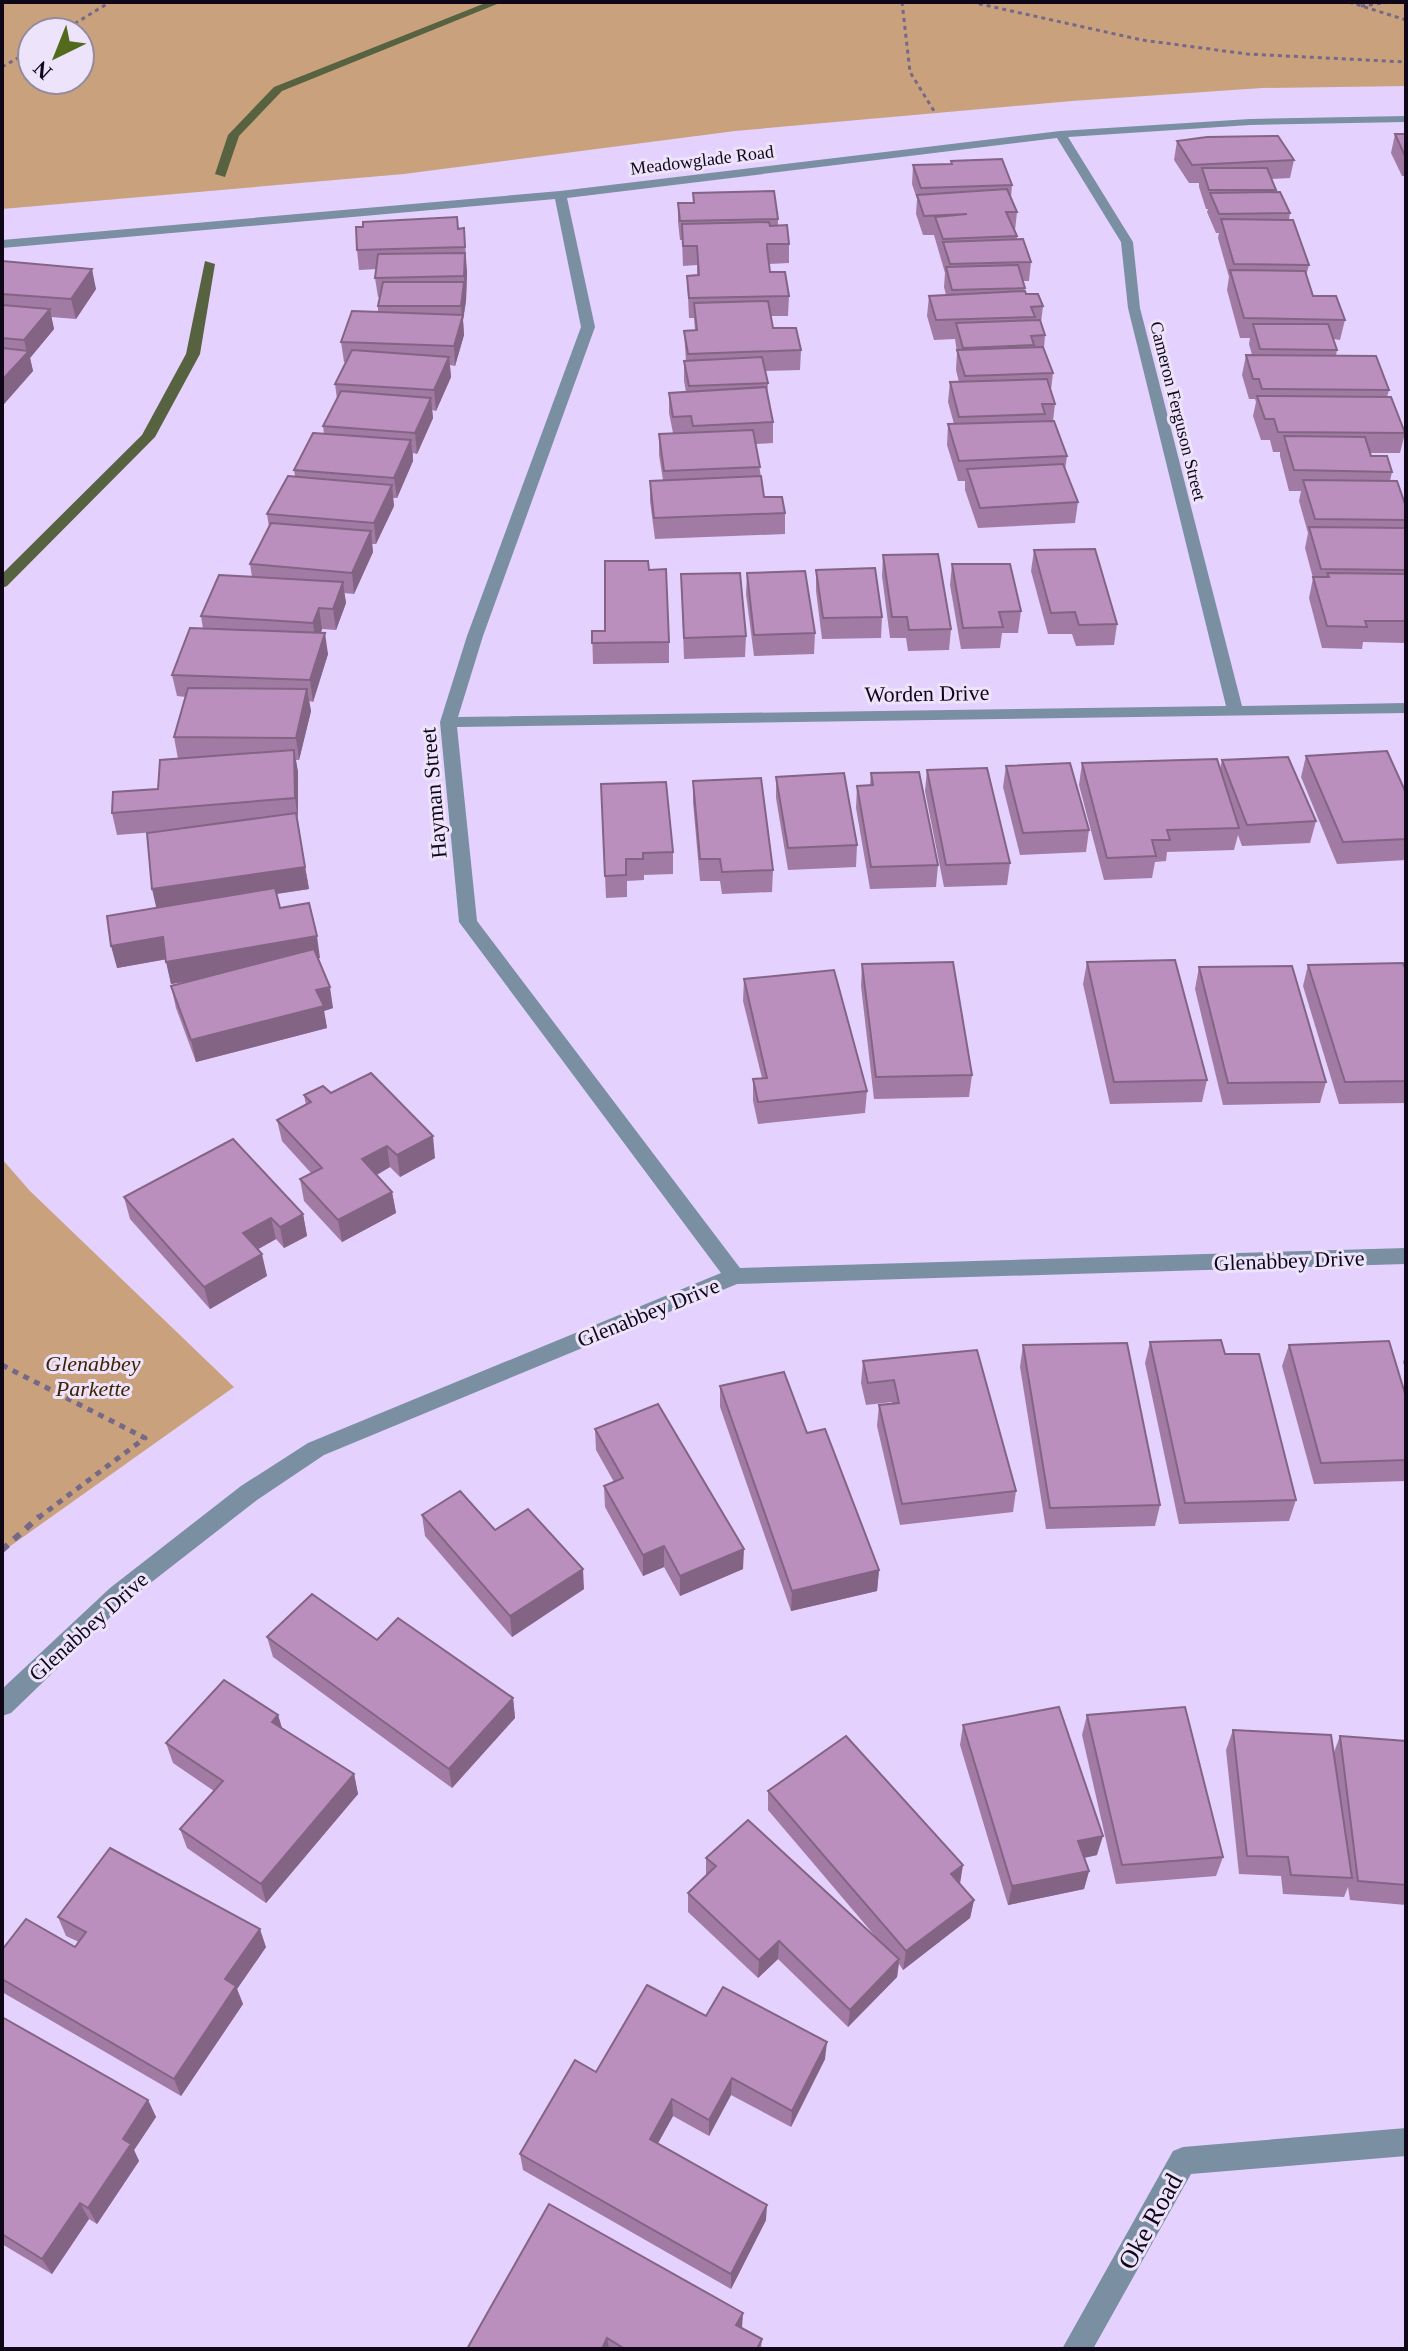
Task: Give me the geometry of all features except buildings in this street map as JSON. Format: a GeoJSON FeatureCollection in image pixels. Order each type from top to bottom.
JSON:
{"type":"FeatureCollection","features":[{"type":"Feature","properties":{"kind":"street","name":"Meadowglade Road"},"geometry":{"type":"LineString","coordinates":[[2,244],[560,195],[1060,134],[1250,122],[1406,119]]}},
{"type":"Feature","properties":{"kind":"street","name":"Cameron Ferguson Street"},"geometry":{"type":"LineString","coordinates":[[1060,134],[1127,242],[1134,308],[1235,711]]}},
{"type":"Feature","properties":{"kind":"street","name":"Hayman Street"},"geometry":{"type":"LineString","coordinates":[[560,195],[588,327],[475,636],[448,722],[468,922],[735,1276]]}},
{"type":"Feature","properties":{"kind":"street","name":"Worden Drive"},"geometry":{"type":"LineString","coordinates":[[448,722],[1406,708]]}},
{"type":"Feature","properties":{"kind":"street","name":"Glenabbey Drive"},"geometry":{"type":"LineString","coordinates":[[2,1705],[118,1595],[249,1493],[316,1449],[735,1276],[1406,1256]]}},
{"type":"Feature","properties":{"kind":"street","name":"Oke Road"},"geometry":{"type":"LineString","coordinates":[[1077,2349],[1183,2161],[1406,2142]]}},
{"type":"Feature","properties":{"kind":"path"},"geometry":{"type":"LineString","coordinates":[[87,16],[110,2]]}},
{"type":"Feature","properties":{"kind":"path"},"geometry":{"type":"LineString","coordinates":[[902,2],[904,53],[914,87],[962,146]]}},
{"type":"Feature","properties":{"kind":"path"},"geometry":{"type":"LineString","coordinates":[[971,2],[1142,40],[1247,54],[1406,62]]}},
{"type":"Feature","properties":{"kind":"path"},"geometry":{"type":"LineString","coordinates":[[1349,2],[1406,20]]}},
{"type":"Feature","properties":{"kind":"path"},"geometry":{"type":"LineString","coordinates":[[1359,6],[1391,2]]}},
{"type":"Feature","properties":{"kind":"path"},"geometry":{"type":"LineString","coordinates":[[2,1365],[145,1438],[63,1498],[2,1550]]}},
{"type":"Feature","properties":{"kind":"green space"},"geometry":{"type":"Polygon","coordinates":[[[6,2],[1406,2],[1406,86],[1262,88],[1072,101],[735,131],[404,174],[2,209],[2,4],[6,2]]]}},
{"type":"Feature","properties":{"kind":"green space","name":"Glenabbey Parkette"},"geometry":{"type":"Polygon","coordinates":[[[2,1159],[30,1191],[234,1387],[2,1552],[2,1159]]]}},
{"type":"Feature","properties":{"kind":"waterway"},"geometry":{"type":"LineString","coordinates":[[221,174],[234,135],[278,89],[497,2]]}},
{"type":"Feature","properties":{"kind":"waterway"},"geometry":{"type":"LineString","coordinates":[[2,583],[148,437],[193,354],[209,264]]}}]}
